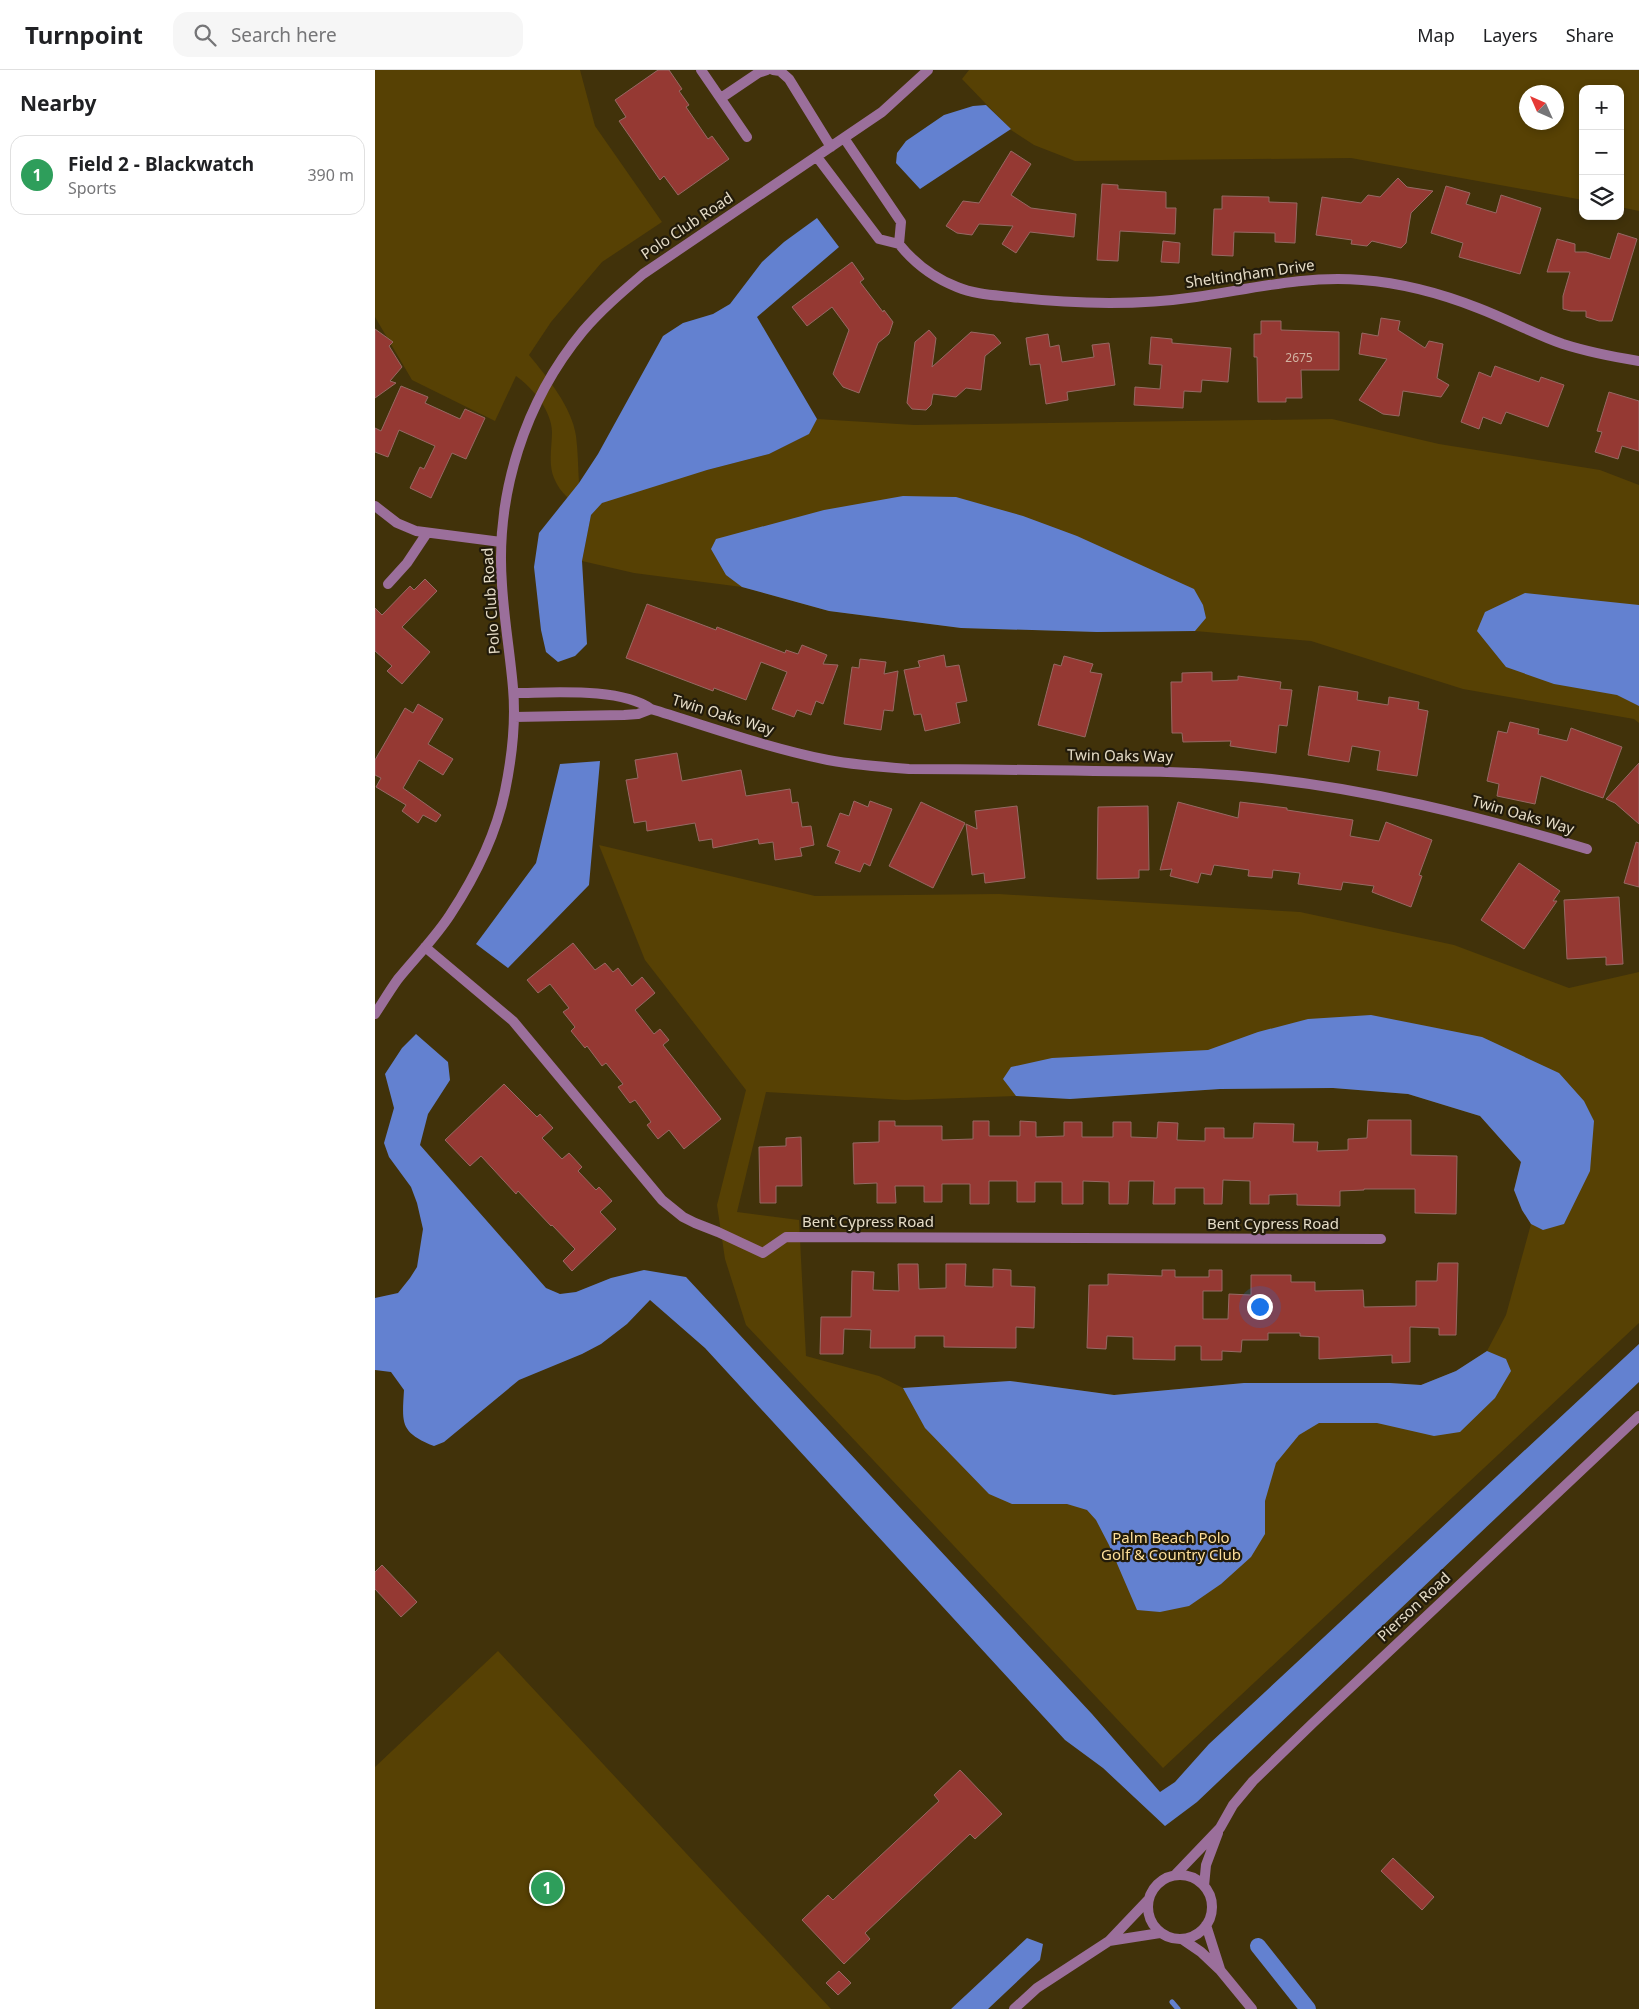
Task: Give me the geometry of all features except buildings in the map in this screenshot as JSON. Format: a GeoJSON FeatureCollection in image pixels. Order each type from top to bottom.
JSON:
{"type":"FeatureCollection","features":[{"type":"Feature","properties":{"kind":"street"},"geometry":{"type":"LineString","coordinates":[[701,70],[747,137]]}},
{"type":"Feature","properties":{"kind":"street"},"geometry":{"type":"LineString","coordinates":[[721,98],[758,73],[767,70]]}},
{"type":"Feature","properties":{"kind":"street"},"geometry":{"type":"LineString","coordinates":[[773,70],[780,71],[789,78],[831,147]]}},
{"type":"Feature","properties":{"kind":"street","name":"Polo Club Road"},"geometry":{"type":"LineString","coordinates":[[375,1014],[398,980],[449,916],[466,888],[488,844],[505,792],[512,752],[514,692],[501,584],[501,542],[505,503],[511,479],[527,424],[545,387],[583,330],[611,300],[643,274],[882,112],[928,70]]}},
{"type":"Feature","properties":{"kind":"street"},"geometry":{"type":"LineString","coordinates":[[845,138],[901,222],[899,244]]}},
{"type":"Feature","properties":{"kind":"street","name":"Sheltingham Drive"},"geometry":{"type":"LineString","coordinates":[[817,157],[879,239],[899,244],[924,269],[935,277],[959,288],[984,294],[1092,303],[1143,302],[1195,297],[1293,281],[1334,279],[1401,284],[1441,294],[1480,308],[1522,328],[1564,344],[1608,356],[1639,361]]}},
{"type":"Feature","properties":{"kind":"street"},"geometry":{"type":"LineString","coordinates":[[375,506],[397,523],[427,533],[501,542]]}},
{"type":"Feature","properties":{"kind":"street"},"geometry":{"type":"LineString","coordinates":[[388,584],[407,563],[427,533]]}},
{"type":"Feature","properties":{"kind":"street","name":"Twin Oaks Way"},"geometry":{"type":"LineString","coordinates":[[514,692],[579,693],[613,696],[639,702],[651,709],[786,750],[830,760],[875,766],[1180,772],[1322,785],[1462,813],[1587,849]]}},
{"type":"Feature","properties":{"kind":"street","name":"Twin Oaks Way"},"geometry":{"type":"LineString","coordinates":[[514,717],[623,715],[637,714],[651,709]]}},
{"type":"Feature","properties":{"kind":"street","name":"Bent Cypress Road"},"geometry":{"type":"LineString","coordinates":[[425,947],[517,1026],[662,1200],[683,1217],[763,1253],[786,1237],[1381,1239]]}},
{"type":"Feature","properties":{"kind":"street","name":"Pierson Road"},"geometry":{"type":"LineString","coordinates":[[1175,1875],[1219,1828],[1233,1805],[1253,1781],[1639,1416]]}},
{"type":"Feature","properties":{"kind":"street","name":"Pierson Road"},"geometry":{"type":"LineString","coordinates":[[1204,1886],[1207,1865],[1219,1828]]}},
{"type":"Feature","properties":{"kind":"street"},"geometry":{"type":"LineString","coordinates":[[1014,2009],[1037,1988],[1109,1941],[1149,1899],[1155,1886],[1168,1877],[1175,1875],[1191,1877],[1204,1886],[1211,1901],[1212,1909],[1206,1925],[1200,1932],[1182,1939],[1175,1939],[1160,1933],[1152,1923],[1148,1911],[1149,1899]]}},
{"type":"Feature","properties":{"kind":"street"},"geometry":{"type":"LineString","coordinates":[[1206,1925],[1220,1970]]}},
{"type":"Feature","properties":{"kind":"street"},"geometry":{"type":"LineString","coordinates":[[1109,1941],[1160,1933]]}},
{"type":"Feature","properties":{"kind":"street"},"geometry":{"type":"LineString","coordinates":[[1182,1939],[1201,1952],[1220,1970],[1252,2009]]}},
{"type":"Feature","properties":{"kind":"green space"},"geometry":{"type":"Polygon","coordinates":[[[375,70],[580,70],[595,126],[662,222],[602,262],[551,322],[529,355],[558,393],[574,425],[579,483],[707,470],[769,454],[808,434],[817,419],[914,425],[1332,419],[1439,444],[1600,470],[1639,485],[1639,723],[1634,719],[1463,689],[1311,641],[1195,631],[1097,632],[961,628],[829,611],[742,587],[634,573],[582,561],[591,515],[565,495],[554,478],[551,461],[551,424],[549,416],[540,400],[516,376],[495,421],[412,380],[375,317],[375,70]]]}},
{"type":"Feature","properties":{"kind":"green space"},"geometry":{"type":"Polygon","coordinates":[[[969,70],[1639,70],[1639,211],[1624,208],[1624,85],[1579,85],[1579,199],[1351,158],[1075,161],[1034,145],[1011,130],[962,79],[969,70]]]}},
{"type":"Feature","properties":{"kind":"green space","name":"Palm Beach Polo Golf & Country Club"},"geometry":{"type":"Polygon","coordinates":[[[599,845],[815,896],[999,894],[1300,912],[1454,945],[1569,988],[1639,972],[1639,1323],[1163,1768],[746,1325],[725,1259],[717,1205],[746,1090],[645,960],[599,845]],[[1333,1088],[1220,1089],[1070,1099],[1016,1096],[905,1100],[766,1092],[737,1212],[799,1220],[806,1356],[879,1376],[903,1388],[1010,1381],[1114,1395],[1244,1383],[1390,1383],[1421,1385],[1456,1371],[1487,1351],[1506,1315],[1531,1224],[1522,1210],[1514,1190],[1521,1162],[1480,1116],[1408,1094],[1333,1088]]]}},
{"type":"Feature","properties":{"kind":"green space"},"geometry":{"type":"Polygon","coordinates":[[[498,1651],[831,2009],[375,2009],[375,1767],[498,1651]]]}},
{"type":"Feature","properties":{"kind":"water"},"geometry":{"type":"Polygon","coordinates":[[[986,105],[1011,129],[920,189],[896,163],[897,153],[906,141],[944,115],[973,106],[986,105]]]}},
{"type":"Feature","properties":{"kind":"water"},"geometry":{"type":"Polygon","coordinates":[[[817,218],[839,247],[757,317],[817,419],[809,434],[769,454],[707,470],[602,503],[591,515],[582,561],[587,644],[575,656],[558,662],[546,652],[541,630],[534,567],[539,533],[579,483],[598,454],[663,336],[683,323],[713,314],[730,304],[762,262],[784,242],[817,218]]]}},
{"type":"Feature","properties":{"kind":"water"},"geometry":{"type":"Polygon","coordinates":[[[903,496],[956,497],[1023,516],[1077,536],[1194,589],[1203,605],[1206,618],[1195,631],[1097,632],[961,628],[829,611],[742,587],[726,575],[711,549],[716,539],[824,510],[903,496]]]}},
{"type":"Feature","properties":{"kind":"water"},"geometry":{"type":"Polygon","coordinates":[[[1525,593],[1639,605],[1639,706],[1617,695],[1554,684],[1506,667],[1477,631],[1485,612],[1525,593]]]}},
{"type":"Feature","properties":{"kind":"water"},"geometry":{"type":"Polygon","coordinates":[[[600,761],[589,885],[508,968],[476,944],[536,863],[560,764],[600,761]]]}},
{"type":"Feature","properties":{"kind":"water"},"geometry":{"type":"Polygon","coordinates":[[[1371,1015],[1482,1037],[1559,1073],[1584,1101],[1594,1121],[1590,1171],[1564,1224],[1543,1230],[1531,1224],[1522,1210],[1514,1190],[1521,1162],[1480,1116],[1408,1094],[1333,1088],[1220,1089],[1070,1099],[1016,1096],[1003,1079],[1011,1067],[1052,1058],[1208,1050],[1258,1032],[1308,1019],[1371,1015]]]}},
{"type":"Feature","properties":{"kind":"water"},"geometry":{"type":"Polygon","coordinates":[[[416,1034],[448,1062],[450,1080],[428,1114],[420,1145],[546,1288],[560,1294],[576,1292],[611,1278],[644,1270],[686,1277],[1092,1714],[1160,1792],[1175,1782],[1209,1744],[1639,1344],[1639,1382],[1197,1802],[1165,1826],[1103,1768],[1065,1740],[705,1348],[650,1300],[627,1324],[601,1344],[582,1354],[519,1380],[444,1442],[434,1446],[409,1431],[405,1426],[403,1411],[404,1390],[391,1372],[375,1370],[375,1298],[398,1293],[410,1278],[417,1267],[423,1229],[411,1187],[389,1157],[384,1143],[394,1108],[385,1074],[402,1048],[416,1034]]]}},
{"type":"Feature","properties":{"kind":"water"},"geometry":{"type":"Polygon","coordinates":[[[1487,1351],[1506,1359],[1511,1371],[1495,1398],[1460,1432],[1434,1436],[1377,1423],[1319,1423],[1299,1435],[1276,1463],[1265,1501],[1265,1534],[1251,1557],[1221,1584],[1189,1606],[1160,1612],[1137,1610],[1109,1545],[1096,1520],[1087,1510],[1067,1504],[1012,1504],[989,1494],[925,1428],[903,1388],[1010,1381],[1114,1395],[1244,1383],[1390,1383],[1421,1385],[1456,1371],[1487,1351]]]}},
{"type":"Feature","properties":{"kind":"water"},"geometry":{"type":"Polygon","coordinates":[[[1027,1938],[1043,1944],[1040,1960],[988,2009],[951,2009],[1027,1938]]]}},
{"type":"Feature","properties":{"kind":"waterway"},"geometry":{"type":"LineString","coordinates":[[1258,1946],[1308,2009]]}},
{"type":"Feature","properties":{"kind":"waterway"},"geometry":{"type":"LineString","coordinates":[[1172,2002],[1178,2009]]}},
{"type":"Feature","properties":{"kind":"place","name":"Field 2 - Blackwatch"},"geometry":{"type":"Point","coordinates":[547,1888]}}]}
